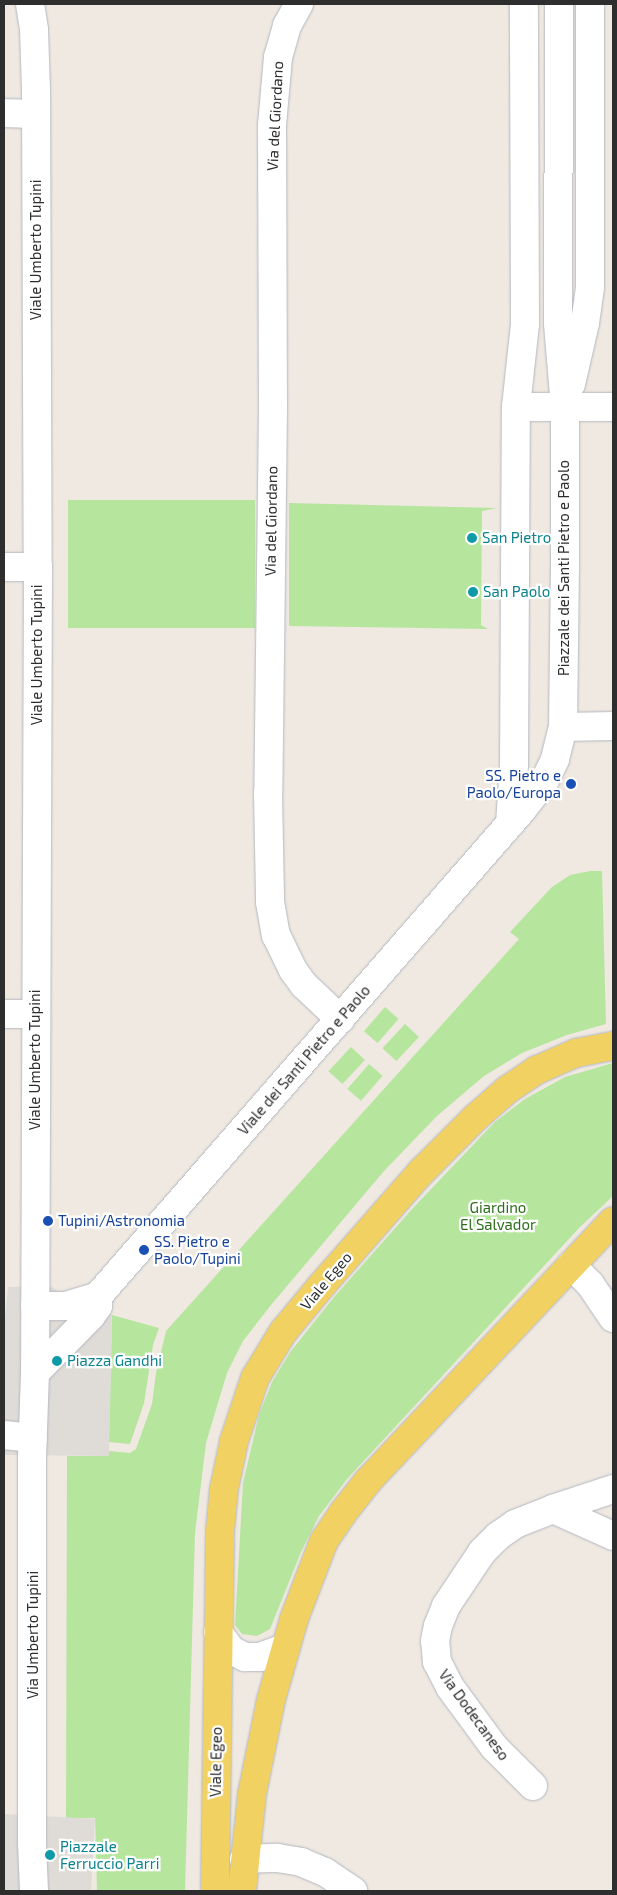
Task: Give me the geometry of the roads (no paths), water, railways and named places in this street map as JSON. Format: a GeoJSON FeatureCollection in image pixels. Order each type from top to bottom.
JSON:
{"type":"FeatureCollection","features":[{"type":"Feature","properties":{"kind":"main road","name":"Viale Egeo"},"geometry":{"type":"LineString","coordinates":[[215,1891],[220,1531],[229,1464],[247,1396],[272,1348],[307,1303],[420,1173],[486,1107],[537,1070],[576,1053],[613,1046]]}},
{"type":"Feature","properties":{"kind":"main road"},"geometry":{"type":"LineString","coordinates":[[242,1891],[244,1859],[255,1776],[284,1648],[317,1557],[328,1535],[368,1481],[613,1221]]}},
{"type":"Feature","properties":{"kind":"street","name":"Viale Umberto Tupini"},"geometry":{"type":"LineString","coordinates":[[30,4],[35,49],[36,114],[38,567],[35,1306]]}},
{"type":"Feature","properties":{"kind":"street","name":"Via del Giordano"},"geometry":{"type":"LineString","coordinates":[[299,4],[284,33],[278,56],[272,125],[273,408],[268,793],[270,902],[276,935],[293,970],[304,985],[340,1019]]}},
{"type":"Feature","properties":{"kind":"street"},"geometry":{"type":"LineString","coordinates":[[510,824],[513,805],[516,407],[525,324],[524,4]]}},
{"type":"Feature","properties":{"kind":"street"},"geometry":{"type":"LineString","coordinates":[[559,4],[558,323],[565,407]]}},
{"type":"Feature","properties":{"kind":"street"},"geometry":{"type":"LineString","coordinates":[[565,407],[588,304],[591,201],[590,4]]}},
{"type":"Feature","properties":{"kind":"street"},"geometry":{"type":"LineString","coordinates":[[524,80],[590,80]]}},
{"type":"Feature","properties":{"kind":"street"},"geometry":{"type":"LineString","coordinates":[[4,113],[36,114]]}},
{"type":"Feature","properties":{"kind":"street"},"geometry":{"type":"LineString","coordinates":[[525,201],[591,201]]}},
{"type":"Feature","properties":{"kind":"street"},"geometry":{"type":"LineString","coordinates":[[516,407],[613,407]]}},
{"type":"Feature","properties":{"kind":"street","name":"Piazzale dei Santi Pietro e Paolo"},"geometry":{"type":"LineString","coordinates":[[563,727],[565,407]]}},
{"type":"Feature","properties":{"kind":"street"},"geometry":{"type":"LineString","coordinates":[[4,567],[38,567]]}},
{"type":"Feature","properties":{"kind":"street"},"geometry":{"type":"LineString","coordinates":[[563,727],[613,726]]}},
{"type":"Feature","properties":{"kind":"street","name":"Viale dei Santi Pietro e Paolo"},"geometry":{"type":"LineString","coordinates":[[98,1296],[510,824],[548,775],[558,752],[563,727]]}},
{"type":"Feature","properties":{"kind":"street"},"geometry":{"type":"LineString","coordinates":[[4,1014],[35,1014]]}},
{"type":"Feature","properties":{"kind":"street"},"geometry":{"type":"LineString","coordinates":[[571,1265],[590,1284],[613,1318]]}},
{"type":"Feature","properties":{"kind":"street"},"geometry":{"type":"LineString","coordinates":[[4,1435],[33,1446],[35,1306],[66,1306],[98,1296],[98,1306],[91,1316],[35,1373]]}},
{"type":"Feature","properties":{"kind":"street","name":"Via Umberto Tupini"},"geometry":{"type":"LineString","coordinates":[[33,1446],[32,1815],[34,1891]]}},
{"type":"Feature","properties":{"kind":"street","name":"Via Dodecaneso"},"geometry":{"type":"LineString","coordinates":[[533,1786],[494,1748],[444,1679],[437,1662],[435,1641],[446,1606],[482,1552],[498,1536],[515,1524],[613,1489]]}},
{"type":"Feature","properties":{"kind":"street"},"geometry":{"type":"LineString","coordinates":[[553,1509],[613,1536]]}},
{"type":"Feature","properties":{"kind":"street"},"geometry":{"type":"LineString","coordinates":[[218,1632],[232,1650],[245,1657],[260,1657],[284,1648]]}},
{"type":"Feature","properties":{"kind":"street"},"geometry":{"type":"LineString","coordinates":[[244,1859],[277,1858],[301,1862],[326,1872],[353,1891]]}},
{"type":"Feature","properties":{"kind":"place","name":"San Pietro"},"geometry":{"type":"Point","coordinates":[472,538]}},
{"type":"Feature","properties":{"kind":"place","name":"San Paolo"},"geometry":{"type":"Point","coordinates":[473,592]}},
{"type":"Feature","properties":{"kind":"place","name":"SS. Pietro e Paolo/Europa"},"geometry":{"type":"Point","coordinates":[571,784]}},
{"type":"Feature","properties":{"kind":"place","name":"Tupini/Astronomia"},"geometry":{"type":"Point","coordinates":[48,1221]}},
{"type":"Feature","properties":{"kind":"place","name":"SS. Pietro e Paolo/Tupini"},"geometry":{"type":"Point","coordinates":[144,1250]}},
{"type":"Feature","properties":{"kind":"place","name":"Piazza Gandhi"},"geometry":{"type":"Point","coordinates":[57,1361]}},
{"type":"Feature","properties":{"kind":"place","name":"Piazzale Ferruccio Parri"},"geometry":{"type":"Point","coordinates":[50,1855]}},
{"type":"Feature","properties":{"kind":"park label","name":"Giardino El Salvador"},"geometry":{"type":"Point","coordinates":[498,1216]}}]}
